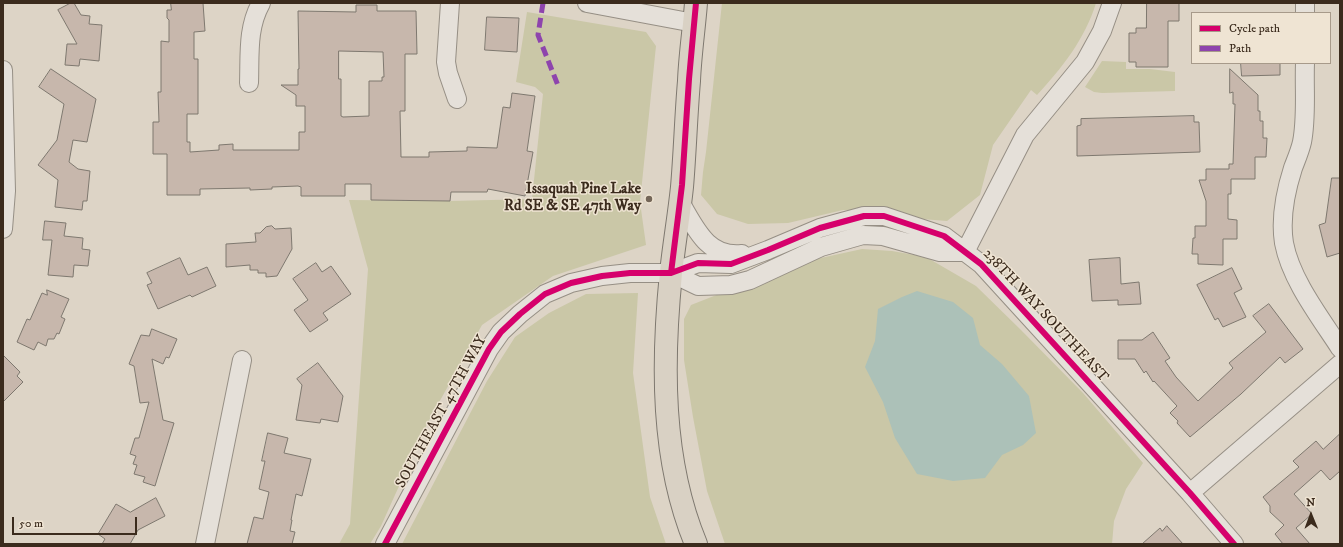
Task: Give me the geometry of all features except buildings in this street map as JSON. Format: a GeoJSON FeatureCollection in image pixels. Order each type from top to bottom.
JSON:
{"type":"FeatureCollection","features":[{"type":"Feature","properties":{"kind":"main road"},"geometry":{"type":"LineString","coordinates":[[695,13],[680,202],[671,273],[665,364],[668,422],[674,465],[682,501],[696,544]]}},
{"type":"Feature","properties":{"kind":"street"},"geometry":{"type":"LineString","coordinates":[[249,83],[250,35],[253,22],[261,3]]}},
{"type":"Feature","properties":{"kind":"street"},"geometry":{"type":"LineString","coordinates":[[450,3],[446,62],[448,73],[457,98]]}},
{"type":"Feature","properties":{"kind":"street"},"geometry":{"type":"LineString","coordinates":[[586,3],[695,13]]}},
{"type":"Feature","properties":{"kind":"street"},"geometry":{"type":"LineString","coordinates":[[965,252],[1025,135],[1085,62],[1102,30],[1112,3]]}},
{"type":"Feature","properties":{"kind":"street"},"geometry":{"type":"LineString","coordinates":[[1305,64],[1302,142],[1285,192],[1282,218],[1284,244],[1291,267],[1304,292],[1340,348]]}},
{"type":"Feature","properties":{"kind":"street"},"geometry":{"type":"LineString","coordinates":[[3,70],[6,191],[3,229]]}},
{"type":"Feature","properties":{"kind":"street","name":"238TH WAY SOUTHEAST"},"geometry":{"type":"LineString","coordinates":[[680,202],[705,242],[718,251],[735,254],[768,250]]}},
{"type":"Feature","properties":{"kind":"street","name":"238TH WAY SOUTHEAST"},"geometry":{"type":"LineString","coordinates":[[671,273],[698,263],[731,264],[820,228],[864,216],[884,216],[944,236],[981,264],[1002,285],[1190,493],[1234,544]]}},
{"type":"Feature","properties":{"kind":"street","name":"238TH WAY SOUTHEAST"},"geometry":{"type":"LineString","coordinates":[[671,273],[698,286],[731,285],[750,280],[821,247],[863,235],[883,236],[940,252],[965,252]]}},
{"type":"Feature","properties":{"kind":"street","name":"SOUTHEAST 47TH WAY"},"geometry":{"type":"LineString","coordinates":[[385,544],[489,349],[501,332],[520,314],[545,294],[571,283],[602,276],[630,273],[671,273]]}},
{"type":"Feature","properties":{"kind":"street"},"geometry":{"type":"LineString","coordinates":[[205,544],[242,360]]}},
{"type":"Feature","properties":{"kind":"street"},"geometry":{"type":"LineString","coordinates":[[1190,493],[1340,364]]}},
{"type":"Feature","properties":{"kind":"shaded area"},"geometry":{"type":"Polygon","coordinates":[[[722,3],[1096,3],[1086,29],[1064,64],[1037,95],[1031,90],[993,145],[980,195],[947,221],[897,217],[843,210],[788,223],[748,224],[717,214],[701,195],[722,3]]]}},
{"type":"Feature","properties":{"kind":"shaded area"},"geometry":{"type":"Polygon","coordinates":[[[527,12],[646,32],[656,46],[640,202],[646,245],[553,276],[482,325],[427,424],[381,526],[370,544],[339,544],[350,524],[368,269],[349,200],[450,201],[532,199],[543,94],[535,87],[516,82],[527,12]]]}},
{"type":"Feature","properties":{"kind":"shaded area"},"geometry":{"type":"Polygon","coordinates":[[[1102,61],[1126,62],[1126,69],[1150,69],[1175,72],[1175,91],[1094,92],[1085,87],[1102,61]]]}},
{"type":"Feature","properties":{"kind":"shaded area"},"geometry":{"type":"Polygon","coordinates":[[[862,249],[892,251],[926,257],[976,286],[1083,393],[1143,463],[1126,489],[1114,521],[1112,544],[725,544],[707,491],[693,417],[684,360],[684,319],[691,305],[798,263],[862,249]]]}},
{"type":"Feature","properties":{"kind":"shaded area"},"geometry":{"type":"Polygon","coordinates":[[[917,291],[953,302],[973,318],[980,345],[1002,364],[1029,396],[1036,433],[1023,445],[1002,455],[985,478],[953,481],[917,474],[895,438],[883,402],[865,367],[875,341],[878,309],[917,291]]]}},
{"type":"Feature","properties":{"kind":"shaded area"},"geometry":{"type":"Polygon","coordinates":[[[638,293],[633,373],[650,497],[666,544],[402,544],[487,381],[515,337],[549,313],[586,294],[638,293]]]}},
{"type":"Feature","properties":{"kind":"marked path"},"geometry":{"type":"LineString","coordinates":[[543,3],[538,35],[559,88]]}},
{"type":"Feature","properties":{"kind":"cycle path"},"geometry":{"type":"LineString","coordinates":[[671,273],[682,185],[696,3]]}},
{"type":"Feature","properties":{"kind":"cycle path"},"geometry":{"type":"LineString","coordinates":[[385,544],[489,349],[501,332],[520,314],[545,294],[571,283],[602,276],[630,273],[671,273],[698,263],[731,264],[820,228],[864,216],[884,216],[944,236],[981,264],[1190,493],[1234,544]]}},
{"type":"Feature","properties":{"kind":"place","name":"Issaquah Pine Lake Rd SE & SE 47th Way"},"geometry":{"type":"Point","coordinates":[649,199]}}]}
